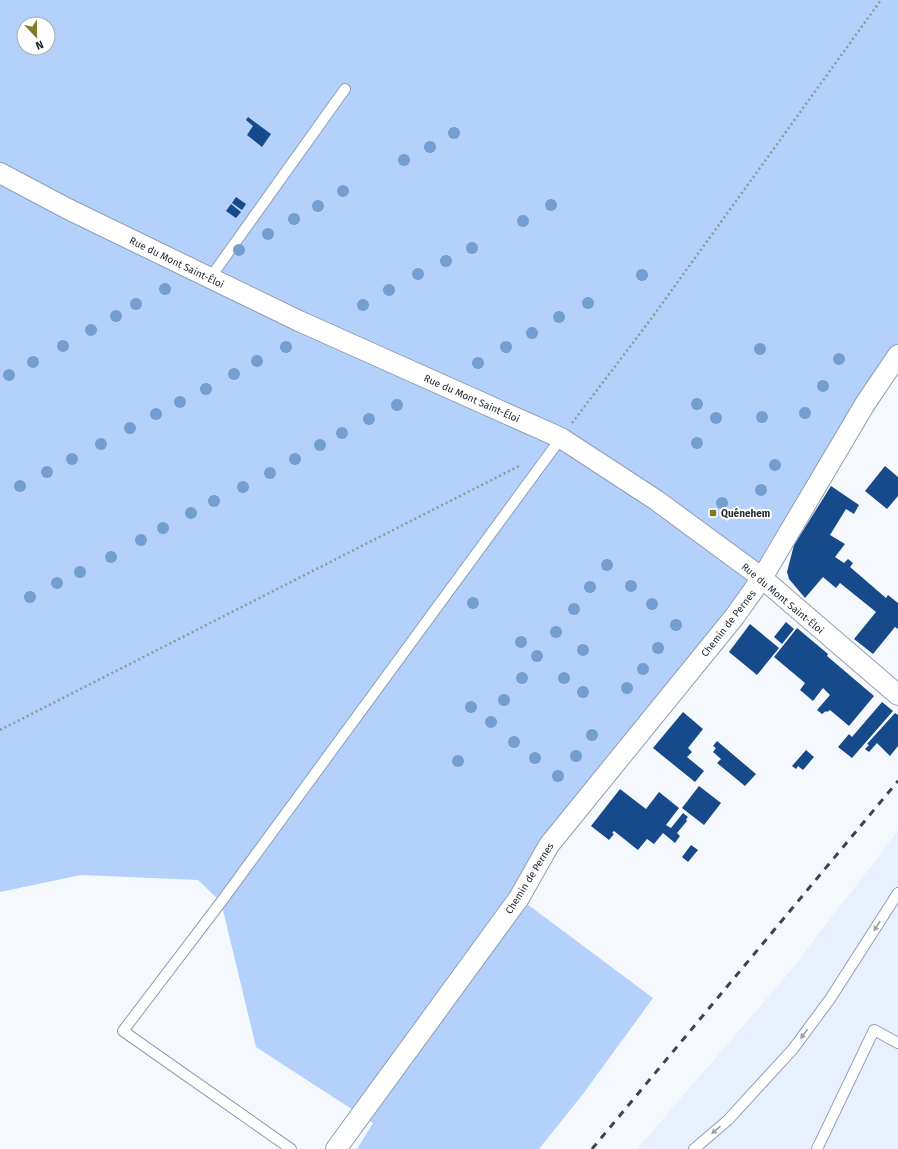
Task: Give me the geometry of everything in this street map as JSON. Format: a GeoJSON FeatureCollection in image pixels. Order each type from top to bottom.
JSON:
{"type":"FeatureCollection","features":[{"type":"Feature","properties":{"kind":"street","name":"Rue du Mont Saint-Éloi"},"geometry":{"type":"LineString","coordinates":[[0,173],[68,210],[299,321],[561,438],[656,500],[762,578],[898,695]]}},
{"type":"Feature","properties":{"kind":"street","name":"Chemin de Pernes"},"geometry":{"type":"LineString","coordinates":[[336,1149],[519,898],[549,845],[735,616],[762,578],[864,404],[898,355]]}},
{"type":"Feature","properties":{"kind":"lane"},"geometry":{"type":"LineString","coordinates":[[210,278],[345,89]]}},
{"type":"Feature","properties":{"kind":"lane"},"geometry":{"type":"LineString","coordinates":[[291,1149],[124,1031],[561,438]]}},
{"type":"Feature","properties":{"kind":"lane"},"geometry":{"type":"LineString","coordinates":[[694,1149],[728,1120],[793,1049],[830,999],[898,894]]}},
{"type":"Feature","properties":{"kind":"lane"},"geometry":{"type":"LineString","coordinates":[[817,1149],[874,1030],[898,1043]]}},
{"type":"Feature","properties":{"kind":"path"},"geometry":{"type":"LineString","coordinates":[[561,438],[655,313],[881,0]]}},
{"type":"Feature","properties":{"kind":"path"},"geometry":{"type":"LineString","coordinates":[[0,730],[524,464]]}},
{"type":"Feature","properties":{"kind":"shaded area"},"geometry":{"type":"Polygon","coordinates":[[[0,0],[898,0],[898,355],[762,578],[519,898],[653,998],[583,1094],[539,1149],[357,1149],[373,1123],[256,1047],[221,902],[198,880],[81,875],[0,892],[0,0]]]}},
{"type":"Feature","properties":{"kind":"shaded area"},"geometry":{"type":"Polygon","coordinates":[[[898,831],[898,1149],[637,1149],[787,975],[898,831]]]}},
{"type":"Feature","properties":{"kind":"building"},"geometry":{"type":"Polygon","coordinates":[[[248,117],[271,134],[262,147],[247,135],[253,126],[246,120],[248,117]]]}},
{"type":"Feature","properties":{"kind":"building"},"geometry":{"type":"Polygon","coordinates":[[[236,197],[246,204],[242,210],[232,203],[236,197]]]}},
{"type":"Feature","properties":{"kind":"building"},"geometry":{"type":"Polygon","coordinates":[[[231,204],[241,212],[236,218],[226,211],[231,204]]]}},
{"type":"Feature","properties":{"kind":"building"},"geometry":{"type":"Polygon","coordinates":[[[885,466],[898,477],[898,496],[887,509],[865,491],[885,466]]]}},
{"type":"Feature","properties":{"kind":"building"},"geometry":{"type":"Polygon","coordinates":[[[831,486],[859,505],[854,514],[846,509],[830,535],[845,544],[835,557],[844,563],[848,559],[853,563],[850,567],[886,598],[888,595],[898,603],[898,629],[895,627],[873,654],[854,639],[876,612],[840,583],[836,588],[823,577],[805,598],[789,579],[787,572],[794,545],[831,486]]]}},
{"type":"Feature","properties":{"kind":"building"},"geometry":{"type":"Polygon","coordinates":[[[786,622],[794,629],[782,644],[774,637],[786,622]]]}},
{"type":"Feature","properties":{"kind":"building"},"geometry":{"type":"Polygon","coordinates":[[[750,624],[779,648],[757,675],[729,652],[750,624]]]}},
{"type":"Feature","properties":{"kind":"building"},"geometry":{"type":"Polygon","coordinates":[[[797,628],[874,696],[849,726],[830,710],[822,714],[817,710],[830,695],[823,688],[813,701],[800,690],[805,683],[774,657],[797,628]]]}},
{"type":"Feature","properties":{"kind":"building"},"geometry":{"type":"Polygon","coordinates":[[[882,702],[893,711],[852,758],[838,747],[849,734],[852,737],[882,702]]]}},
{"type":"Feature","properties":{"kind":"building"},"geometry":{"type":"Polygon","coordinates":[[[683,712],[703,729],[688,748],[692,752],[687,757],[704,771],[695,782],[653,748],[683,712]]]}},
{"type":"Feature","properties":{"kind":"building"},"geometry":{"type":"Polygon","coordinates":[[[895,713],[898,715],[898,746],[890,756],[877,743],[869,752],[865,749],[869,745],[867,744],[895,713]]]}},
{"type":"Feature","properties":{"kind":"building"},"geometry":{"type":"Polygon","coordinates":[[[717,741],[756,774],[745,786],[717,763],[721,759],[713,752],[716,748],[713,746],[717,741]]]}},
{"type":"Feature","properties":{"kind":"building"},"geometry":{"type":"Polygon","coordinates":[[[806,750],[814,757],[803,770],[798,766],[796,769],[792,766],[806,750]]]}},
{"type":"Feature","properties":{"kind":"building"},"geometry":{"type":"Polygon","coordinates":[[[699,786],[721,803],[704,825],[682,808],[699,786]]]}},
{"type":"Feature","properties":{"kind":"building"},"geometry":{"type":"Polygon","coordinates":[[[620,789],[646,809],[659,792],[679,808],[666,825],[671,828],[683,813],[688,817],[686,819],[687,821],[677,833],[680,836],[675,843],[663,833],[654,844],[647,839],[638,850],[614,831],[612,833],[614,834],[609,840],[591,826],[620,789]]]}},
{"type":"Feature","properties":{"kind":"building"},"geometry":{"type":"Polygon","coordinates":[[[691,845],[698,850],[688,862],[682,857],[691,845]]]}},
{"type":"Feature","properties":{"kind":"railway"},"geometry":{"type":"LineString","coordinates":[[592,1149],[898,781]]}},
{"type":"Feature","properties":{"kind":"place","name":"Quénehem"},"geometry":{"type":"Point","coordinates":[713,513]}}]}
